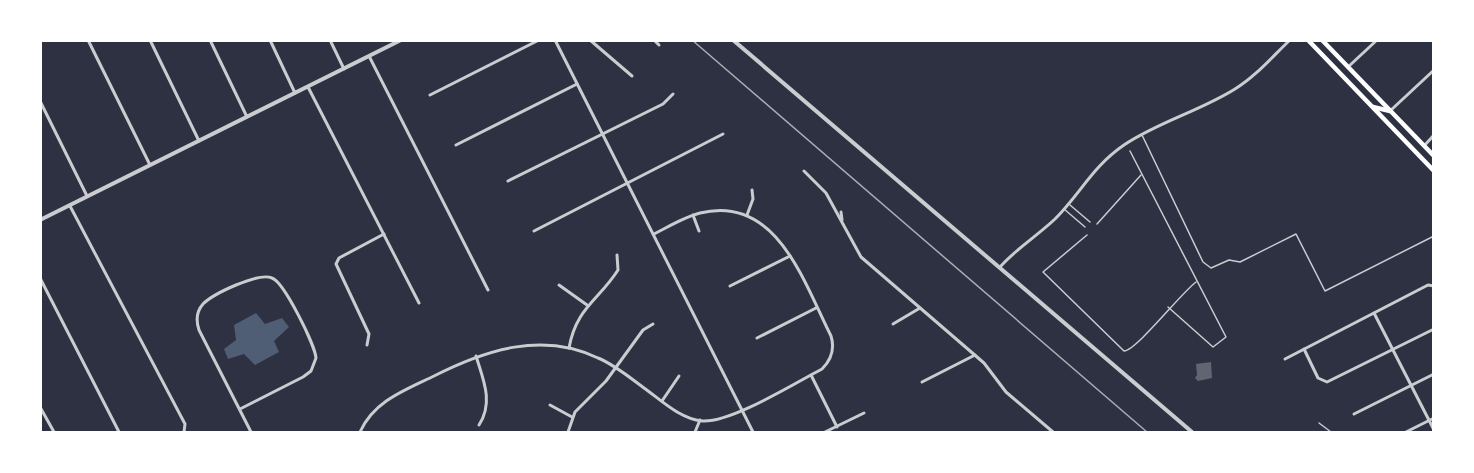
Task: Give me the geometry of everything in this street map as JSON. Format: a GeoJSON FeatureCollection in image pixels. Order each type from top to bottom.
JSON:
{"type":"FeatureCollection","features":[{"type":"Feature","properties":{"kind":"main road"},"geometry":{"type":"LineString","coordinates":[[1308,40],[1434,171]]}},
{"type":"Feature","properties":{"kind":"main road"},"geometry":{"type":"LineString","coordinates":[[1322,40],[1434,156]]}},
{"type":"Feature","properties":{"kind":"main road"},"geometry":{"type":"LineString","coordinates":[[1371,106],[1390,111]]}},
{"type":"Feature","properties":{"kind":"main road"},"geometry":{"type":"LineString","coordinates":[[1383,119],[1402,123]]}},
{"type":"Feature","properties":{"kind":"street"},"geometry":{"type":"LineString","coordinates":[[88,40],[150,165]]}},
{"type":"Feature","properties":{"kind":"street"},"geometry":{"type":"LineString","coordinates":[[150,40],[199,141]]}},
{"type":"Feature","properties":{"kind":"street"},"geometry":{"type":"LineString","coordinates":[[210,40],[247,117]]}},
{"type":"Feature","properties":{"kind":"street"},"geometry":{"type":"LineString","coordinates":[[270,40],[295,93]]}},
{"type":"Feature","properties":{"kind":"street"},"geometry":{"type":"LineString","coordinates":[[330,40],[344,69]]}},
{"type":"Feature","properties":{"kind":"street"},"geometry":{"type":"LineString","coordinates":[[40,220],[344,69],[390,43],[402,40]]}},
{"type":"Feature","properties":{"kind":"street"},"geometry":{"type":"LineString","coordinates":[[430,95],[539,40]]}},
{"type":"Feature","properties":{"kind":"street"},"geometry":{"type":"LineString","coordinates":[[555,40],[753,432]]}},
{"type":"Feature","properties":{"kind":"street"},"geometry":{"type":"LineString","coordinates":[[590,40],[632,76]]}},
{"type":"Feature","properties":{"kind":"street"},"geometry":{"type":"LineString","coordinates":[[654,40],[660,45]]}},
{"type":"Feature","properties":{"kind":"street"},"geometry":{"type":"LineString","coordinates":[[732,40],[1192,432]]}},
{"type":"Feature","properties":{"kind":"street"},"geometry":{"type":"LineString","coordinates":[[1000,267],[1064,209],[1104,160],[1141,134],[1234,89],[1256,74],[1290,40]]}},
{"type":"Feature","properties":{"kind":"street"},"geometry":{"type":"LineString","coordinates":[[1348,68],[1377,40]]}},
{"type":"Feature","properties":{"kind":"street"},"geometry":{"type":"LineString","coordinates":[[369,56],[488,290]]}},
{"type":"Feature","properties":{"kind":"street"},"geometry":{"type":"LineString","coordinates":[[1390,111],[1434,70]]}},
{"type":"Feature","properties":{"kind":"street"},"geometry":{"type":"LineString","coordinates":[[456,145],[577,84]]}},
{"type":"Feature","properties":{"kind":"street"},"geometry":{"type":"LineString","coordinates":[[308,87],[419,303]]}},
{"type":"Feature","properties":{"kind":"street"},"geometry":{"type":"LineString","coordinates":[[508,181],[663,104],[673,94]]}},
{"type":"Feature","properties":{"kind":"street"},"geometry":{"type":"LineString","coordinates":[[40,101],[87,196]]}},
{"type":"Feature","properties":{"kind":"street"},"geometry":{"type":"LineString","coordinates":[[534,231],[723,134]]}},
{"type":"Feature","properties":{"kind":"street"},"geometry":{"type":"LineString","coordinates":[[1424,146],[1434,135]]}},
{"type":"Feature","properties":{"kind":"street"},"geometry":{"type":"LineString","coordinates":[[804,171],[826,193],[861,257],[975,355],[1006,392],[1053,432]]}},
{"type":"Feature","properties":{"kind":"street"},"geometry":{"type":"LineString","coordinates":[[747,216],[753,199],[752,190]]}},
{"type":"Feature","properties":{"kind":"street"},"geometry":{"type":"LineString","coordinates":[[69,205],[185,424],[184,432]]}},
{"type":"Feature","properties":{"kind":"street"},"geometry":{"type":"LineString","coordinates":[[360,432],[373,412],[386,400],[476,356],[517,346],[569,348],[597,357],[680,413],[700,420],[720,419],[825,367],[833,349],[832,339],[790,256],[774,232],[747,216],[720,210],[693,215],[654,234]]}},
{"type":"Feature","properties":{"kind":"street"},"geometry":{"type":"LineString","coordinates":[[841,212],[844,228]]}},
{"type":"Feature","properties":{"kind":"street"},"geometry":{"type":"LineString","coordinates":[[693,215],[699,231]]}},
{"type":"Feature","properties":{"kind":"street"},"geometry":{"type":"LineString","coordinates":[[367,345],[369,334],[337,271],[336,264],[339,258],[384,234]]}},
{"type":"Feature","properties":{"kind":"street"},"geometry":{"type":"LineString","coordinates":[[569,348],[577,322],[587,305],[617,273],[617,255]]}},
{"type":"Feature","properties":{"kind":"street"},"geometry":{"type":"LineString","coordinates":[[730,286],[790,256]]}},
{"type":"Feature","properties":{"kind":"street"},"geometry":{"type":"LineString","coordinates":[[240,409],[303,377],[310,371],[316,358],[284,291],[274,278],[255,277],[210,299],[202,305],[196,320],[251,432]]}},
{"type":"Feature","properties":{"kind":"street"},"geometry":{"type":"LineString","coordinates":[[40,278],[120,432]]}},
{"type":"Feature","properties":{"kind":"street"},"geometry":{"type":"LineString","coordinates":[[559,285],[587,305]]}},
{"type":"Feature","properties":{"kind":"street"},"geometry":{"type":"LineString","coordinates":[[1285,359],[1428,285],[1434,286]]}},
{"type":"Feature","properties":{"kind":"street"},"geometry":{"type":"LineString","coordinates":[[757,338],[816,308]]}},
{"type":"Feature","properties":{"kind":"street"},"geometry":{"type":"LineString","coordinates":[[893,324],[920,308]]}},
{"type":"Feature","properties":{"kind":"street"},"geometry":{"type":"LineString","coordinates":[[1374,313],[1434,430]]}},
{"type":"Feature","properties":{"kind":"street"},"geometry":{"type":"LineString","coordinates":[[568,432],[572,417],[616,368],[643,330],[653,324]]}},
{"type":"Feature","properties":{"kind":"street"},"geometry":{"type":"LineString","coordinates":[[1305,349],[1318,378],[1327,382],[1434,329]]}},
{"type":"Feature","properties":{"kind":"street"},"geometry":{"type":"LineString","coordinates":[[922,382],[975,355]]}},
{"type":"Feature","properties":{"kind":"street"},"geometry":{"type":"LineString","coordinates":[[476,356],[488,399],[486,412],[479,424]]}},
{"type":"Feature","properties":{"kind":"street"},"geometry":{"type":"LineString","coordinates":[[1354,414],[1434,374]]}},
{"type":"Feature","properties":{"kind":"street"},"geometry":{"type":"LineString","coordinates":[[811,375],[837,427]]}},
{"type":"Feature","properties":{"kind":"street"},"geometry":{"type":"LineString","coordinates":[[662,400],[679,376]]}},
{"type":"Feature","properties":{"kind":"street"},"geometry":{"type":"LineString","coordinates":[[550,405],[572,417]]}},
{"type":"Feature","properties":{"kind":"street"},"geometry":{"type":"LineString","coordinates":[[40,407],[54,432]]}},
{"type":"Feature","properties":{"kind":"street"},"geometry":{"type":"LineString","coordinates":[[825,432],[864,413]]}},
{"type":"Feature","properties":{"kind":"street"},"geometry":{"type":"LineString","coordinates":[[1406,432],[1434,418]]}},
{"type":"Feature","properties":{"kind":"street"},"geometry":{"type":"LineString","coordinates":[[695,432],[700,420]]}},
{"type":"Feature","properties":{"kind":"lane"},"geometry":{"type":"LineString","coordinates":[[1141,134],[1203,262],[1211,268],[1229,260],[1240,262],[1296,234],[1325,291],[1434,236]]}},
{"type":"Feature","properties":{"kind":"lane"},"geometry":{"type":"LineString","coordinates":[[1130,151],[1226,337],[1213,348],[1168,308]]}},
{"type":"Feature","properties":{"kind":"lane"},"geometry":{"type":"LineString","coordinates":[[1097,224],[1109,208],[1142,175]]}},
{"type":"Feature","properties":{"kind":"lane"},"geometry":{"type":"LineString","coordinates":[[1068,203],[1090,222]]}},
{"type":"Feature","properties":{"kind":"lane"},"geometry":{"type":"LineString","coordinates":[[1064,209],[1085,227]]}},
{"type":"Feature","properties":{"kind":"lane"},"geometry":{"type":"LineString","coordinates":[[1087,235],[1043,272],[1124,351],[1136,346],[1168,308],[1196,281]]}},
{"type":"Feature","properties":{"kind":"lane"},"geometry":{"type":"LineString","coordinates":[[1320,423],[1331,432]]}},
{"type":"Feature","properties":{"kind":"water"},"geometry":{"type":"Polygon","coordinates":[[[256,313],[265,324],[282,318],[289,327],[274,341],[279,352],[255,365],[244,354],[228,359],[224,349],[236,340],[234,325],[256,313]]]}},
{"type":"Feature","properties":{"kind":"building"},"geometry":{"type":"Polygon","coordinates":[[[1211,362],[1212,378],[1198,381],[1195,378],[1196,364],[1211,362]]]}},
{"type":"Feature","properties":{"kind":"railway"},"geometry":{"type":"LineString","coordinates":[[692,40],[1147,432]]}}]}
